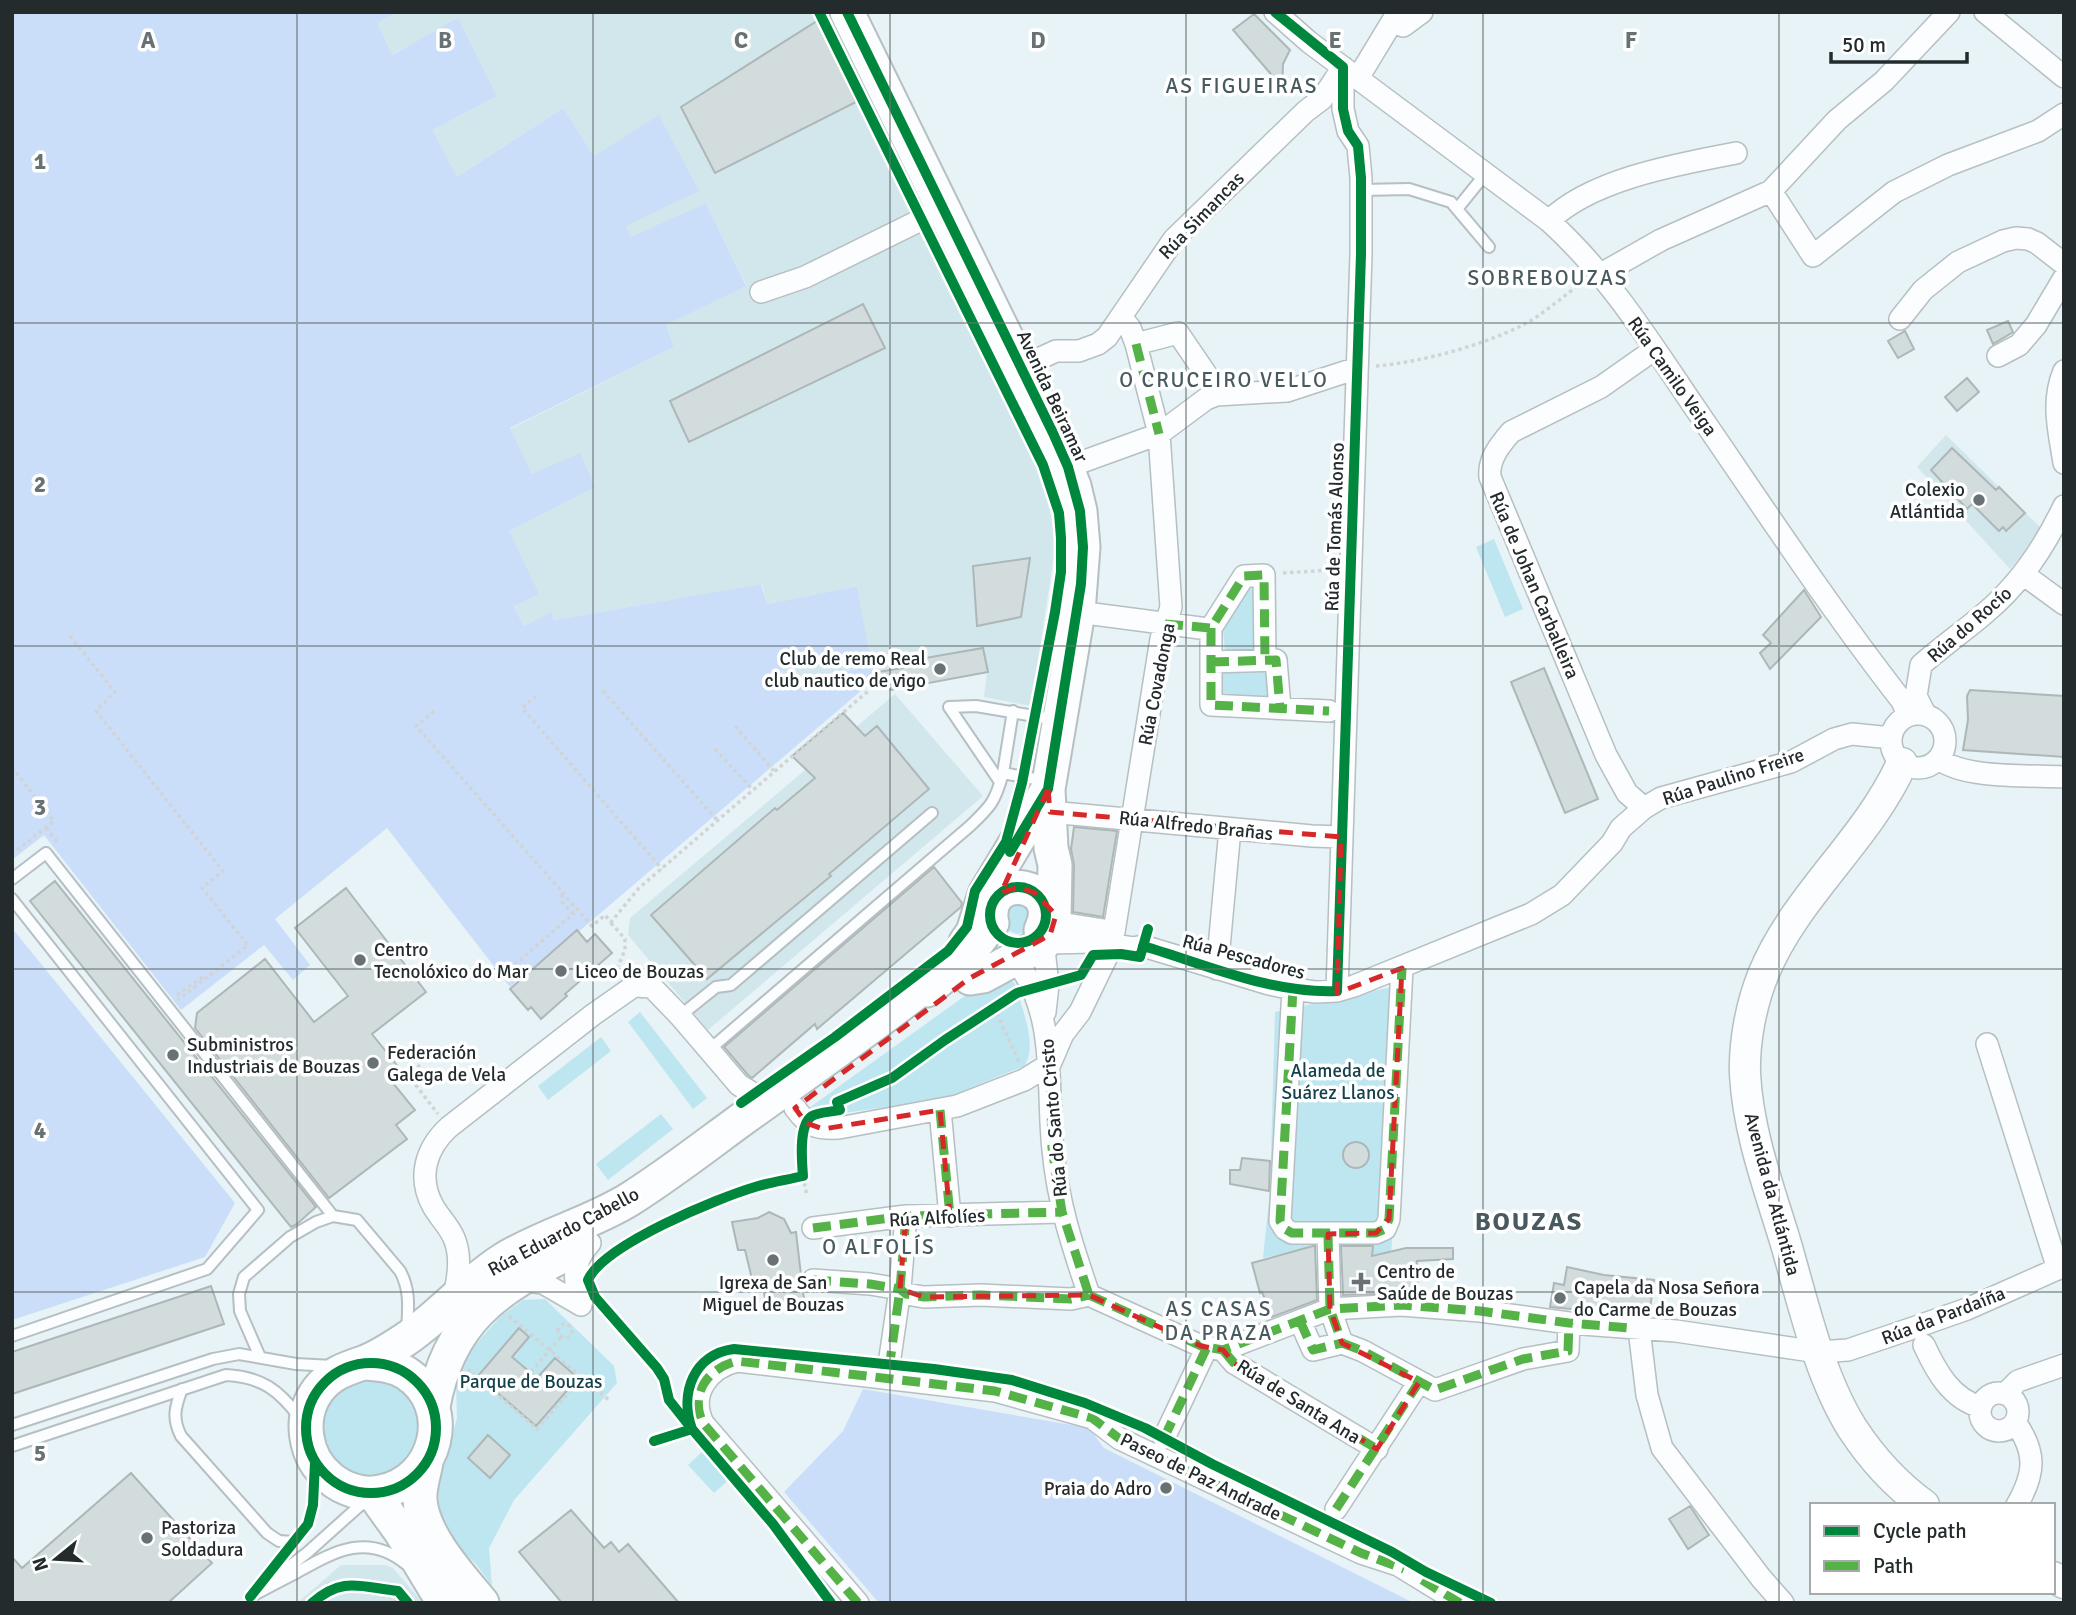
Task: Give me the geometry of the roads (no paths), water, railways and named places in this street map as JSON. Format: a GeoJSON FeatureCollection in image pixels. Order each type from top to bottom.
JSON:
{"type":"FeatureCollection","features":[{"type":"Feature","properties":{"kind":"main road","name":"Avenida Beiramar"},"geometry":{"type":"LineString","coordinates":[[847,12],[1068,467],[1080,511],[1083,547],[1078,612],[1045,801],[1031,832],[1024,928]]}},
{"type":"Feature","properties":{"kind":"main road","name":"Avenida Beiramar"},"geometry":{"type":"LineString","coordinates":[[1024,928],[1051,848],[1045,801]]}},
{"type":"Feature","properties":{"kind":"main road"},"geometry":{"type":"LineString","coordinates":[[920,989],[922,982],[950,960],[973,932],[985,894],[1023,830],[1045,801]]}},
{"type":"Feature","properties":{"kind":"main road","name":"Rúa Eduardo Cabello"},"geometry":{"type":"LineString","coordinates":[[355,1365],[406,1339],[478,1276],[507,1258],[630,1199],[783,1104],[971,978],[983,976],[1024,928]]}},
{"type":"Feature","properties":{"kind":"main road","name":"Rúa Eduardo Cabello"},"geometry":{"type":"LineString","coordinates":[[433,1407],[444,1364],[461,1333],[488,1301],[517,1280],[657,1208],[920,989],[927,990],[964,960],[1024,928]]}},
{"type":"Feature","properties":{"kind":"main road"},"geometry":{"type":"LineString","coordinates":[[386,1364],[406,1373],[422,1388],[433,1407],[436,1426],[434,1445],[415,1476],[399,1487],[373,1493],[357,1492],[341,1486],[328,1477],[315,1462],[308,1444],[306,1426],[309,1407],[317,1391],[330,1377],[355,1365],[386,1364]]}},
{"type":"Feature","properties":{"kind":"main road"},"geometry":{"type":"LineString","coordinates":[[426,1462],[420,1500],[428,1527],[454,1570],[482,1603]]}},
{"type":"Feature","properties":{"kind":"main road"},"geometry":{"type":"LineString","coordinates":[[373,1493],[401,1532],[430,1599]]}},
{"type":"Feature","properties":{"kind":"street","name":"Rúa Camilo Veiga"},"geometry":{"type":"LineString","coordinates":[[1275,12],[1572,241],[1594,276],[1655,349],[1825,596],[1902,701],[1917,715]]}},
{"type":"Feature","properties":{"kind":"street"},"geometry":{"type":"LineString","coordinates":[[1396,17],[1403,26],[1422,12]]}},
{"type":"Feature","properties":{"kind":"street"},"geometry":{"type":"LineString","coordinates":[[1594,276],[1661,240],[1772,191],[1836,120],[1884,81],[1949,12]]}},
{"type":"Feature","properties":{"kind":"street"},"geometry":{"type":"LineString","coordinates":[[1984,12],[2064,77]]}},
{"type":"Feature","properties":{"kind":"street","name":"Rúa Simancas"},"geometry":{"type":"LineString","coordinates":[[1021,367],[1056,351],[1079,351],[1098,344],[1107,337],[1174,239],[1306,111],[1351,73],[1396,17]]}},
{"type":"Feature","properties":{"kind":"street","name":"Rúa de Tomás Alonso"},"geometry":{"type":"LineString","coordinates":[[1337,991],[1343,857],[1341,837],[1362,367],[1361,190],[1358,146],[1348,131],[1343,109],[1351,73]]}},
{"type":"Feature","properties":{"kind":"street"},"geometry":{"type":"LineString","coordinates":[[1772,191],[1813,256],[1894,192],[1948,165],[2038,131],[2064,114]]}},
{"type":"Feature","properties":{"kind":"street"},"geometry":{"type":"LineString","coordinates":[[1549,221],[1561,209],[1591,193],[1652,171],[1736,153]]}},
{"type":"Feature","properties":{"kind":"street"},"geometry":{"type":"LineString","coordinates":[[761,292],[806,277],[943,209]]}},
{"type":"Feature","properties":{"kind":"street"},"geometry":{"type":"LineString","coordinates":[[1900,319],[1923,290],[1958,262],[2003,241],[2028,239],[2064,264]]}},
{"type":"Feature","properties":{"kind":"street"},"geometry":{"type":"LineString","coordinates":[[1998,356],[2019,345],[2036,325],[2064,278]]}},
{"type":"Feature","properties":{"kind":"street","name":"Rúa Covadonga"},"geometry":{"type":"LineString","coordinates":[[1050,1064],[1063,1034],[1080,1012],[1114,938],[1161,639],[1171,607],[1159,434],[1136,344],[1130,328],[1121,317]]}},
{"type":"Feature","properties":{"kind":"street"},"geometry":{"type":"LineString","coordinates":[[1136,344],[1178,333],[1210,380],[1216,395]]}},
{"type":"Feature","properties":{"kind":"street","name":"Rúa de Johan Carballeira"},"geometry":{"type":"LineString","coordinates":[[1644,808],[1627,793],[1606,755],[1490,477],[1489,466],[1511,432],[1601,387],[1655,349]]}},
{"type":"Feature","properties":{"kind":"street"},"geometry":{"type":"LineString","coordinates":[[1068,467],[1159,434],[1206,399],[1216,395],[1287,391],[1362,367]]}},
{"type":"Feature","properties":{"kind":"street"},"geometry":{"type":"LineString","coordinates":[[2064,370],[2056,388],[2064,463]]}},
{"type":"Feature","properties":{"kind":"street","name":"Rúa do Rocío"},"geometry":{"type":"LineString","coordinates":[[1917,715],[1916,696],[1921,665],[1985,614],[2023,574],[2048,540],[2064,506]]}},
{"type":"Feature","properties":{"kind":"street","name":"Rúa do Rocío"},"geometry":{"type":"LineString","coordinates":[[2023,574],[2064,604]]}},
{"type":"Feature","properties":{"kind":"street"},"geometry":{"type":"LineString","coordinates":[[1265,660],[1264,575],[1244,576],[1212,628],[1211,705],[1329,711]]}},
{"type":"Feature","properties":{"kind":"street"},"geometry":{"type":"LineString","coordinates":[[1078,612],[1212,628]]}},
{"type":"Feature","properties":{"kind":"street"},"geometry":{"type":"LineString","coordinates":[[1211,662],[1276,660],[1280,708]]}},
{"type":"Feature","properties":{"kind":"street"},"geometry":{"type":"LineString","coordinates":[[1917,715],[1939,723],[1945,737],[1939,759],[1926,768],[1918,768],[1897,750],[1900,720],[1917,715]]}},
{"type":"Feature","properties":{"kind":"street","name":"Rúa Paulino Freire"},"geometry":{"type":"LineString","coordinates":[[1337,991],[1402,968],[1531,914],[1562,895],[1612,843],[1621,828],[1644,808],[1661,798],[1791,762],[1834,739],[1852,734],[1897,750]]}},
{"type":"Feature","properties":{"kind":"street","name":"Avenida da Atlántida"},"geometry":{"type":"LineString","coordinates":[[1897,750],[1868,819],[1781,938],[1762,977],[1749,1023],[1745,1072],[1748,1111],[1758,1150],[1818,1352],[1831,1386],[1851,1426],[1893,1480],[1922,1503]]}},
{"type":"Feature","properties":{"kind":"street"},"geometry":{"type":"LineString","coordinates":[[1939,759],[1948,766],[1971,773],[2064,777]]}},
{"type":"Feature","properties":{"kind":"street","name":"Rúa Alfredo Brañas"},"geometry":{"type":"LineString","coordinates":[[1045,801],[1132,818],[1341,837]]}},
{"type":"Feature","properties":{"kind":"street"},"geometry":{"type":"LineString","coordinates":[[1217,969],[1230,829]]}},
{"type":"Feature","properties":{"kind":"street","name":"Rúa Pescadores"},"geometry":{"type":"LineString","coordinates":[[1024,928],[1136,939],[1143,946],[1293,989],[1337,991]]}},
{"type":"Feature","properties":{"kind":"street","name":"Rúa do Santo Cristo"},"geometry":{"type":"LineString","coordinates":[[1024,928],[1050,1064],[1052,1148],[1062,1212],[1089,1295]]}},
{"type":"Feature","properties":{"kind":"street","name":"Rúa do Santo Cristo"},"geometry":{"type":"LineString","coordinates":[[1024,928],[1048,985],[1044,1024]]}},
{"type":"Feature","properties":{"kind":"street"},"geometry":{"type":"LineString","coordinates":[[1293,989],[1280,1220],[1285,1229],[1292,1233],[1376,1233],[1385,1229],[1389,1220],[1402,968]]}},
{"type":"Feature","properties":{"kind":"street"},"geometry":{"type":"LineString","coordinates":[[453,1297],[458,1277],[458,1253],[454,1238],[426,1192],[425,1173],[429,1150],[436,1139],[594,1014],[634,986],[652,987],[739,1085],[754,1094],[783,1104],[806,1124],[822,1129],[957,1106],[1024,1080],[1050,1064]]}},
{"type":"Feature","properties":{"kind":"street"},"geometry":{"type":"LineString","coordinates":[[1987,1044],[2061,1267]]}},
{"type":"Feature","properties":{"kind":"street"},"geometry":{"type":"LineString","coordinates":[[940,1110],[950,1216]]}},
{"type":"Feature","properties":{"kind":"street","name":"Rúa Alfolíes"},"geometry":{"type":"LineString","coordinates":[[813,1228],[906,1216],[1062,1212]]}},
{"type":"Feature","properties":{"kind":"street"},"geometry":{"type":"LineString","coordinates":[[887,1378],[900,1289],[906,1216]]}},
{"type":"Feature","properties":{"kind":"street"},"geometry":{"type":"LineString","coordinates":[[1328,1234],[1330,1310],[1342,1343]]}},
{"type":"Feature","properties":{"kind":"street"},"geometry":{"type":"LineString","coordinates":[[517,1280],[543,1283],[581,1305],[574,1286],[574,1273],[578,1261],[590,1243]]}},
{"type":"Feature","properties":{"kind":"street","name":"Rúa da Pardaíña"},"geometry":{"type":"LineString","coordinates":[[1215,1349],[1330,1310],[1401,1305],[1676,1331],[1818,1352],[1848,1350],[1967,1309],[2061,1267]]}},
{"type":"Feature","properties":{"kind":"street"},"geometry":{"type":"LineString","coordinates":[[813,1280],[900,1289],[905,1294],[923,1297],[995,1295],[1070,1299],[1089,1295]]}},
{"type":"Feature","properties":{"kind":"street","name":"Rúa de Santa Ana"},"geometry":{"type":"LineString","coordinates":[[1089,1295],[1159,1328],[1215,1349],[1377,1449]]}},
{"type":"Feature","properties":{"kind":"street"},"geometry":{"type":"LineString","coordinates":[[1300,1321],[1313,1350],[1342,1343],[1363,1351],[1435,1390],[1523,1359],[1568,1351],[1570,1323]]}},
{"type":"Feature","properties":{"kind":"street"},"geometry":{"type":"LineString","coordinates":[[1635,1328],[1647,1395],[1662,1448],[1783,1603]]}},
{"type":"Feature","properties":{"kind":"street"},"geometry":{"type":"LineString","coordinates":[[1924,1345],[1951,1390],[1981,1407]]}},
{"type":"Feature","properties":{"kind":"street"},"geometry":{"type":"LineString","coordinates":[[1164,1438],[1215,1349]]}},
{"type":"Feature","properties":{"kind":"street","name":"Paseo de Paz Andrade"},"geometry":{"type":"LineString","coordinates":[[858,1603],[703,1423],[698,1413],[699,1396],[704,1381],[723,1365],[737,1361],[995,1391],[1092,1418],[1120,1439],[1361,1553],[1398,1565],[1460,1603]]}},
{"type":"Feature","properties":{"kind":"street"},"geometry":{"type":"LineString","coordinates":[[2005,1394],[2018,1381],[2064,1364]]}},
{"type":"Feature","properties":{"kind":"street"},"geometry":{"type":"LineString","coordinates":[[1336,1509],[1419,1382]]}},
{"type":"Feature","properties":{"kind":"street"},"geometry":{"type":"LineString","coordinates":[[1994,1394],[2005,1394],[2016,1404],[2018,1417],[2005,1430],[1993,1430],[1982,1421],[1981,1407],[1986,1398],[1994,1394]]}},
{"type":"Feature","properties":{"kind":"street"},"geometry":{"type":"LineString","coordinates":[[2015,1422],[2029,1447],[2032,1463],[2031,1475],[2018,1503]]}},
{"type":"Feature","properties":{"kind":"lane"},"geometry":{"type":"LineString","coordinates":[[1457,209],[1478,183]]}},
{"type":"Feature","properties":{"kind":"lane"},"geometry":{"type":"LineString","coordinates":[[1361,190],[1409,189],[1451,202],[1489,247]]}},
{"type":"Feature","properties":{"kind":"lane"},"geometry":{"type":"LineString","coordinates":[[1045,801],[1002,777],[949,707],[976,706],[1061,720]]}},
{"type":"Feature","properties":{"kind":"lane"},"geometry":{"type":"LineString","coordinates":[[709,1050],[991,806],[1002,777],[1013,711]]}},
{"type":"Feature","properties":{"kind":"lane"},"geometry":{"type":"LineString","coordinates":[[680,1016],[716,987],[731,985],[932,813]]}},
{"type":"Feature","properties":{"kind":"lane"},"geometry":{"type":"LineString","coordinates":[[12,879],[46,853],[333,1216]]}},
{"type":"Feature","properties":{"kind":"lane"},"geometry":{"type":"LineString","coordinates":[[12,898],[258,1210],[208,1269],[12,1336]]}},
{"type":"Feature","properties":{"kind":"lane"},"geometry":{"type":"LineString","coordinates":[[260,1357],[240,1311],[239,1294],[244,1277],[290,1237],[333,1216],[357,1220],[400,1271],[409,1301],[406,1339]]}},
{"type":"Feature","properties":{"kind":"lane"},"geometry":{"type":"LineString","coordinates":[[12,1425],[205,1360],[239,1354],[296,1364],[355,1365]]}},
{"type":"Feature","properties":{"kind":"lane"},"geometry":{"type":"LineString","coordinates":[[12,1446],[226,1376],[245,1376],[266,1384],[284,1397],[306,1426]]}},
{"type":"Feature","properties":{"kind":"lane"},"geometry":{"type":"LineString","coordinates":[[182,1389],[174,1408],[175,1423],[181,1436],[267,1533],[278,1541],[294,1542]]}},
{"type":"Feature","properties":{"kind":"lane"},"geometry":{"type":"LineString","coordinates":[[246,1600],[307,1524],[313,1505],[315,1462]]}},
{"type":"Feature","properties":{"kind":"lane"},"geometry":{"type":"LineString","coordinates":[[246,1600],[308,1552],[373,1493]]}},
{"type":"Feature","properties":{"kind":"lane"},"geometry":{"type":"LineString","coordinates":[[246,1600],[319,1559],[347,1548],[374,1548],[396,1556],[430,1599]]}},
{"type":"Feature","properties":{"kind":"place","name":"Colexio Atlántida"},"geometry":{"type":"Point","coordinates":[1979,500]}},
{"type":"Feature","properties":{"kind":"place","name":"Club de remo Real club nautico de vigo"},"geometry":{"type":"Point","coordinates":[940,669]}},
{"type":"Feature","properties":{"kind":"place","name":"Centro Tecnolóxico do Mar"},"geometry":{"type":"Point","coordinates":[360,960]}},
{"type":"Feature","properties":{"kind":"place","name":"Liceo de Bouzas"},"geometry":{"type":"Point","coordinates":[561,971]}},
{"type":"Feature","properties":{"kind":"place","name":"Subministros Industriais de Bouzas"},"geometry":{"type":"Point","coordinates":[173,1055]}},
{"type":"Feature","properties":{"kind":"place","name":"Federación Galega de Vela"},"geometry":{"type":"Point","coordinates":[373,1063]}},
{"type":"Feature","properties":{"kind":"place","name":"Igrexa de San Miguel de Bouzas"},"geometry":{"type":"Point","coordinates":[773,1260]}},
{"type":"Feature","properties":{"kind":"place","name":"Centro de Saúde de Bouzas"},"geometry":{"type":"Point","coordinates":[1361,1282]}},
{"type":"Feature","properties":{"kind":"place","name":"Capela da Nosa Señora do Carme de Bouzas"},"geometry":{"type":"Point","coordinates":[1560,1298]}},
{"type":"Feature","properties":{"kind":"place","name":"Praia do Adro"},"geometry":{"type":"Point","coordinates":[1166,1488]}},
{"type":"Feature","properties":{"kind":"place","name":"Pastoriza Soldadura"},"geometry":{"type":"Point","coordinates":[147,1538]}},
{"type":"Feature","properties":{"kind":"district","name":"AS FIGUEIRAS"},"geometry":{"type":"Point","coordinates":[1242,86]}},
{"type":"Feature","properties":{"kind":"district","name":"SOBREBOUZAS"},"geometry":{"type":"Point","coordinates":[1548,278]}},
{"type":"Feature","properties":{"kind":"district","name":"O CRUCEIRO VELLO"},"geometry":{"type":"Point","coordinates":[1224,380]}},
{"type":"Feature","properties":{"kind":"district","name":"BOUZAS"},"geometry":{"type":"Point","coordinates":[1529,1221]}},
{"type":"Feature","properties":{"kind":"district","name":"O ALFOLÍS"},"geometry":{"type":"Point","coordinates":[879,1247]}},
{"type":"Feature","properties":{"kind":"district","name":"AS CASAS DA PRAZA"},"geometry":{"type":"Point","coordinates":[1219,1321]}},
{"type":"Feature","properties":{"kind":"park label","name":"Alameda de Suárez Llanos"},"geometry":{"type":"Point","coordinates":[1338,1081]}},
{"type":"Feature","properties":{"kind":"park label","name":"Parque de Bouzas"},"geometry":{"type":"Point","coordinates":[531,1381]}}]}
